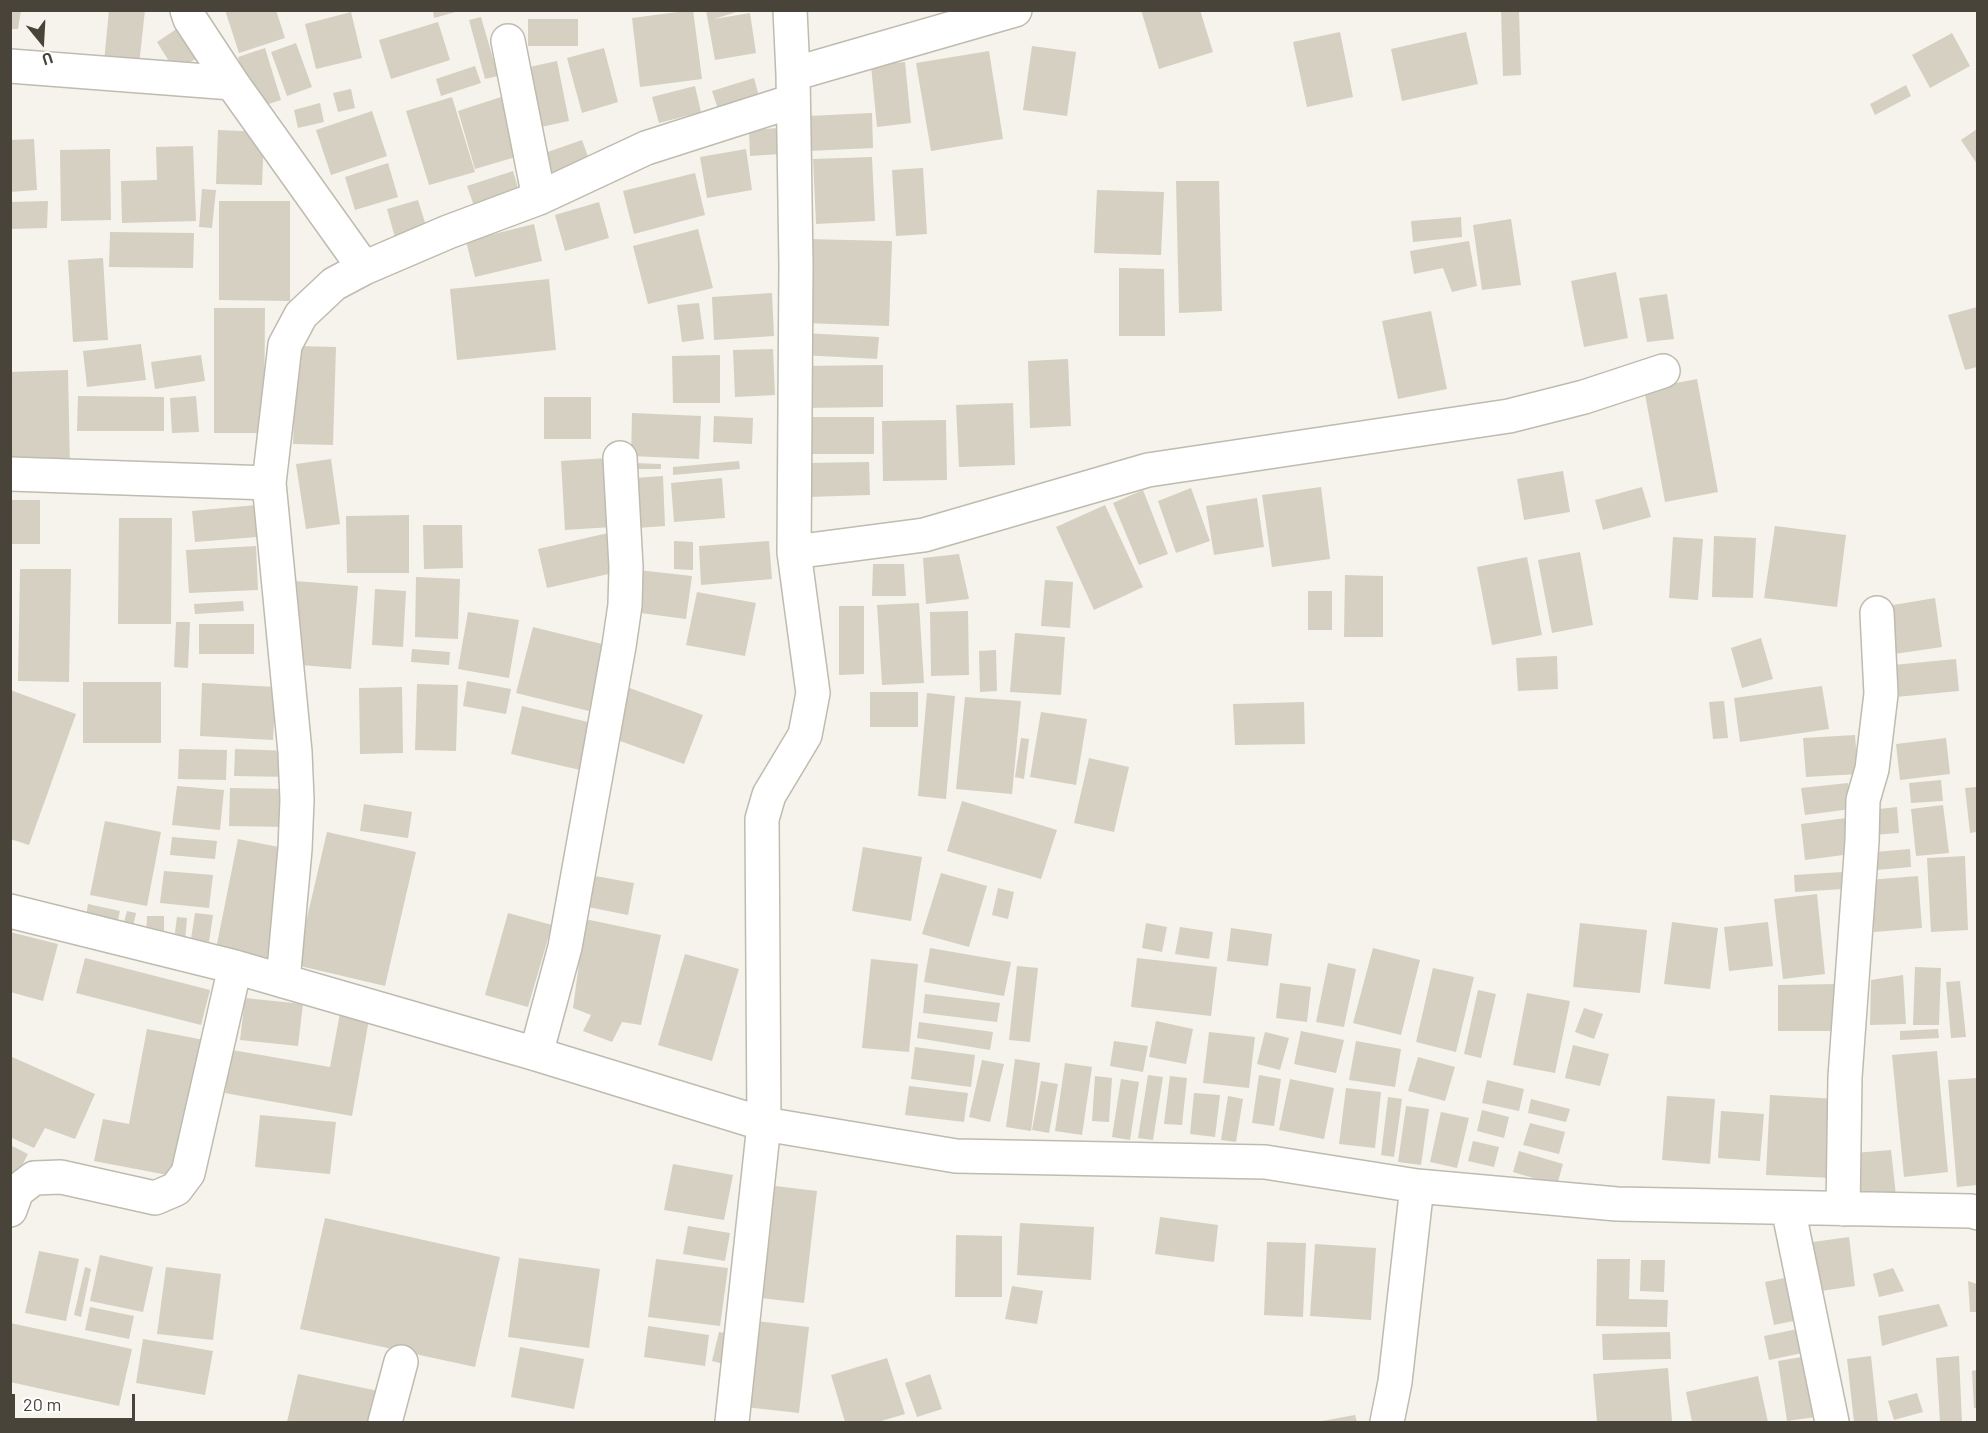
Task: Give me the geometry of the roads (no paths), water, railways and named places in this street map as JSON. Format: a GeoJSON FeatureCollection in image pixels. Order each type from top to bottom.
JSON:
{"type":"FeatureCollection","features":[{"type":"Feature","properties":{"kind":"street"},"geometry":{"type":"LineString","coordinates":[[188,10],[190,19],[231,83],[364,268]]}},
{"type":"Feature","properties":{"kind":"street"},"geometry":{"type":"LineString","coordinates":[[732,1422],[764,1125],[762,819],[769,795],[805,735],[813,693],[795,552],[796,265],[790,10]]}},
{"type":"Feature","properties":{"kind":"street"},"geometry":{"type":"LineString","coordinates":[[283,981],[297,800],[295,752],[269,483],[285,345],[301,315],[334,284],[364,268],[448,232],[539,198],[646,148],[793,87],[1015,10]]}},
{"type":"Feature","properties":{"kind":"street"},"geometry":{"type":"LineString","coordinates":[[508,41],[539,198]]}},
{"type":"Feature","properties":{"kind":"street"},"geometry":{"type":"LineString","coordinates":[[10,66],[231,83]]}},
{"type":"Feature","properties":{"kind":"street"},"geometry":{"type":"LineString","coordinates":[[795,552],[924,535],[1148,470],[1509,416],[1584,397],[1663,371]]}},
{"type":"Feature","properties":{"kind":"street"},"geometry":{"type":"LineString","coordinates":[[536,1054],[564,947],[620,646],[627,567],[620,458]]}},
{"type":"Feature","properties":{"kind":"street"},"geometry":{"type":"LineString","coordinates":[[10,474],[269,483]]}},
{"type":"Feature","properties":{"kind":"street"},"geometry":{"type":"LineString","coordinates":[[1843,1209],[1845,1077],[1863,800],[1872,769],[1881,694],[1877,613]]}},
{"type":"Feature","properties":{"kind":"street"},"geometry":{"type":"LineString","coordinates":[[10,911],[235,967],[536,1054],[764,1125],[956,1156],[1265,1162],[1417,1186],[1617,1204],[1971,1211],[1977,1213]]}},
{"type":"Feature","properties":{"kind":"street"},"geometry":{"type":"LineString","coordinates":[[10,1210],[17,1191],[34,1178],[61,1176],[155,1198],[176,1189],[188,1173],[235,967]]}},
{"type":"Feature","properties":{"kind":"street"},"geometry":{"type":"LineString","coordinates":[[1388,1422],[1395,1382],[1417,1186]]}},
{"type":"Feature","properties":{"kind":"street"},"geometry":{"type":"LineString","coordinates":[[1788,1208],[1832,1422]]}},
{"type":"Feature","properties":{"kind":"street"},"geometry":{"type":"LineString","coordinates":[[385,1422],[401,1362]]}}]}
